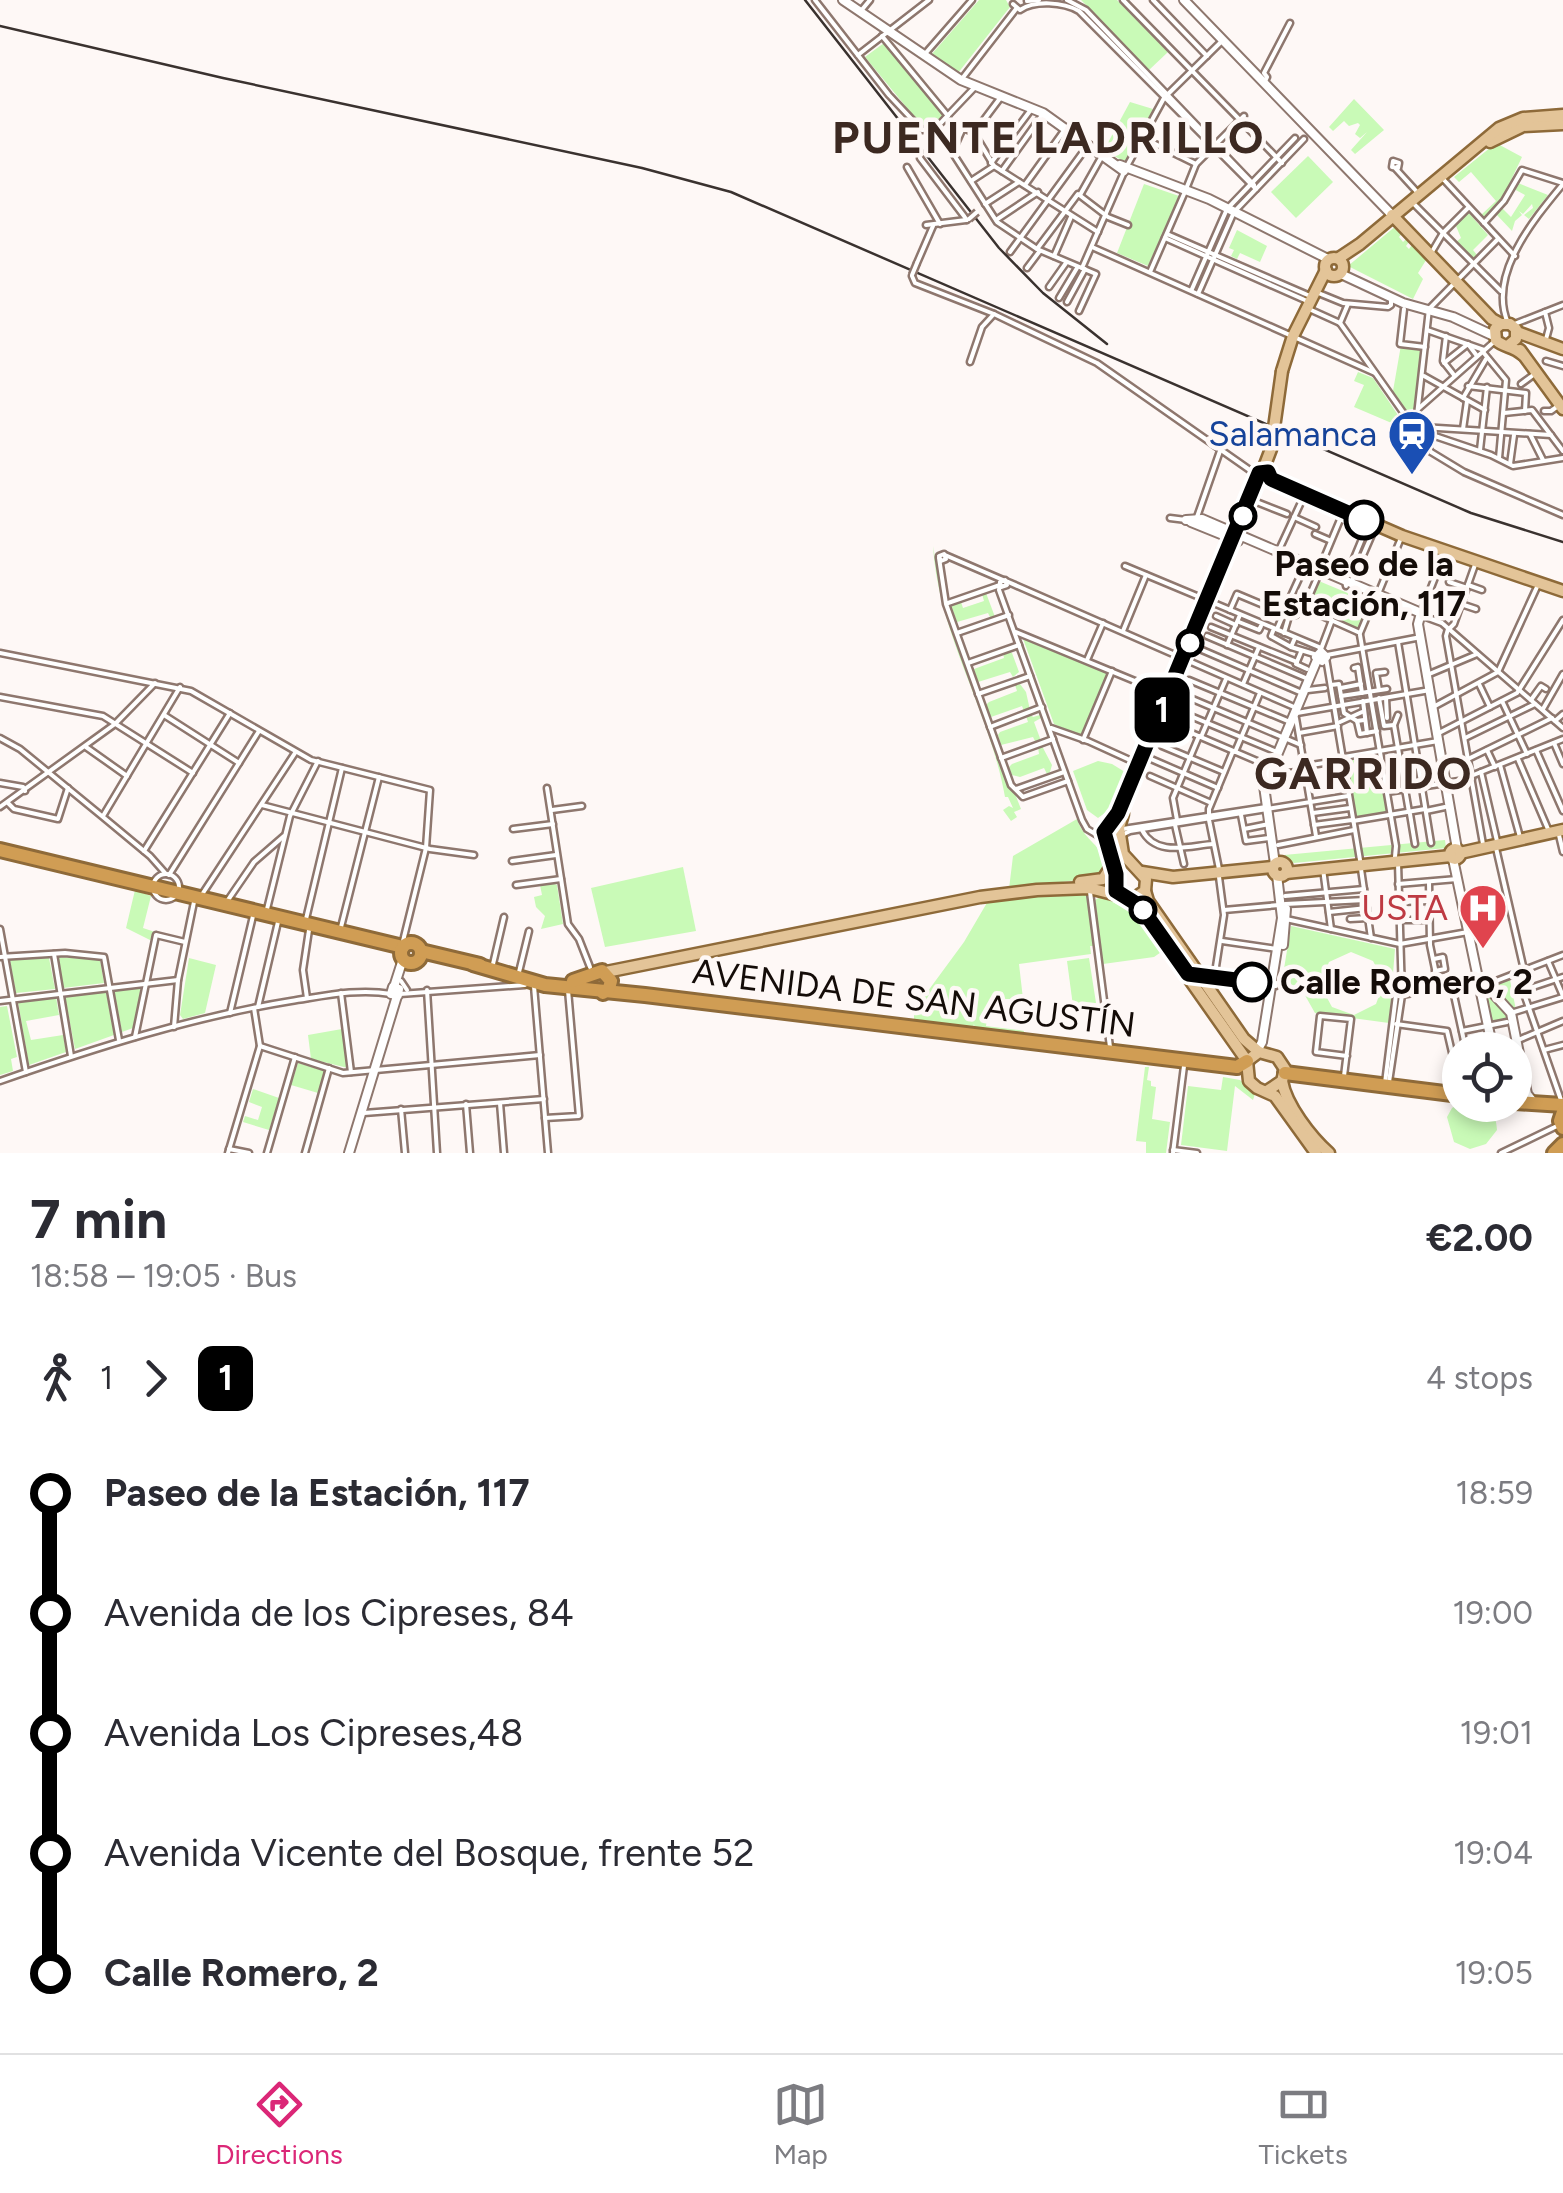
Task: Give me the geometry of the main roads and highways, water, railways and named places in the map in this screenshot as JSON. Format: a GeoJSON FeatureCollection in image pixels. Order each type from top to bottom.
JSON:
{"type":"FeatureCollection","features":[{"type":"Feature","properties":{"kind":"highway"},"geometry":{"type":"LineString","coordinates":[[0,850],[155,883],[178,892],[473,964],[550,980],[601,978]]}},
{"type":"Feature","properties":{"kind":"highway"},"geometry":{"type":"LineString","coordinates":[[473,964],[539,986],[568,988],[601,978]]}},
{"type":"Feature","properties":{"kind":"highway","name":"AVENIDA DE SAN AGUSTÍN"},"geometry":{"type":"LineString","coordinates":[[601,978],[633,994],[1110,1047],[1238,1071],[1247,1076]]}},
{"type":"Feature","properties":{"kind":"highway","name":"AVENIDA DE SAN AGUSTÍN"},"geometry":{"type":"LineString","coordinates":[[1186,1061],[1253,1053]]}},
{"type":"Feature","properties":{"kind":"highway"},"geometry":{"type":"LineString","coordinates":[[1284,1077],[1442,1093]]}},
{"type":"Feature","properties":{"kind":"highway"},"geometry":{"type":"LineString","coordinates":[[1532,1104],[1562,1115]]}},
{"type":"Feature","properties":{"kind":"highway"},"geometry":{"type":"LineString","coordinates":[[1554,1153],[1563,1144]]}},
{"type":"Feature","properties":{"kind":"main road"},"geometry":{"type":"LineString","coordinates":[[843,0],[885,33],[961,80],[1044,113],[1127,170],[1230,213],[1391,298],[1563,349]]}},
{"type":"Feature","properties":{"kind":"main road"},"geometry":{"type":"LineString","coordinates":[[1184,0],[1508,335],[1561,403]]}},
{"type":"Feature","properties":{"kind":"main road"},"geometry":{"type":"LineString","coordinates":[[1160,720],[1275,450],[1284,372],[1294,337],[1322,280],[1508,124],[1534,116],[1563,114]]}},
{"type":"Feature","properties":{"kind":"main road"},"geometry":{"type":"LineString","coordinates":[[1440,178],[1510,131],[1542,123],[1563,124]]}},
{"type":"Feature","properties":{"kind":"main road"},"geometry":{"type":"LineString","coordinates":[[1335,267],[1426,309]]}},
{"type":"Feature","properties":{"kind":"main road"},"geometry":{"type":"LineString","coordinates":[[1261,476],[1344,510],[1371,526],[1563,591]]}},
{"type":"Feature","properties":{"kind":"main road"},"geometry":{"type":"LineString","coordinates":[[1237,537],[1261,476]]}},
{"type":"Feature","properties":{"kind":"main road"},"geometry":{"type":"LineString","coordinates":[[1193,520],[1278,552],[1318,574]]}},
{"type":"Feature","properties":{"kind":"main road"},"geometry":{"type":"LineString","coordinates":[[1237,537],[1417,615],[1436,739]]}},
{"type":"Feature","properties":{"kind":"main road"},"geometry":{"type":"LineString","coordinates":[[1418,638],[1468,932],[1484,987],[1509,1018],[1527,1094],[1536,1104]]}},
{"type":"Feature","properties":{"kind":"main road"},"geometry":{"type":"LineString","coordinates":[[1275,839],[1270,824],[1268,778],[1321,654]]}},
{"type":"Feature","properties":{"kind":"main road"},"geometry":{"type":"LineString","coordinates":[[601,978],[964,900],[1103,879],[1110,870],[1117,816],[1146,766],[1168,694],[1186,659]]}},
{"type":"Feature","properties":{"kind":"main road"},"geometry":{"type":"LineString","coordinates":[[1443,784],[1454,854],[1484,987],[1489,1032]]}},
{"type":"Feature","properties":{"kind":"main road"},"geometry":{"type":"LineString","coordinates":[[1269,808],[1284,919],[1274,984]]}},
{"type":"Feature","properties":{"kind":"main road"},"geometry":{"type":"LineString","coordinates":[[1280,869],[1454,854],[1557,831]]}},
{"type":"Feature","properties":{"kind":"main road"},"geometry":{"type":"LineString","coordinates":[[1113,835],[1123,854],[1138,869],[1148,900],[1195,975]]}},
{"type":"Feature","properties":{"kind":"main road"},"geometry":{"type":"LineString","coordinates":[[1113,835],[1113,884],[1117,894]]}},
{"type":"Feature","properties":{"kind":"main road"},"geometry":{"type":"LineString","coordinates":[[1042,888],[1100,882],[1124,867],[1173,877],[1323,868],[1360,862]]}},
{"type":"Feature","properties":{"kind":"main road"},"geometry":{"type":"LineString","coordinates":[[1133,899],[1156,883],[1218,872]]}},
{"type":"Feature","properties":{"kind":"main road"},"geometry":{"type":"LineString","coordinates":[[1042,888],[1089,888],[1133,899],[1253,1053],[1280,1062],[1285,1092],[1329,1153]]}},
{"type":"Feature","properties":{"kind":"main road"},"geometry":{"type":"LineString","coordinates":[[1284,919],[1277,949],[1268,1043],[1253,1053],[1247,1076],[1257,1088],[1277,1098],[1316,1153]]}},
{"type":"Feature","properties":{"kind":"main road"},"geometry":{"type":"LineString","coordinates":[[349,1151],[397,990],[416,951]]}},
{"type":"Feature","properties":{"kind":"main road"},"geometry":{"type":"LineString","coordinates":[[1267,1091],[1284,1077]]}},
{"type":"Feature","properties":{"kind":"railway"},"geometry":{"type":"LineString","coordinates":[[805,0],[999,248],[1043,293],[1107,344]]}},
{"type":"Feature","properties":{"kind":"railway"},"geometry":{"type":"LineString","coordinates":[[0,26],[642,168],[731,192],[1471,513],[1563,542]]}},
{"type":"Feature","properties":{"kind":"place","name":"Salamanca"},"geometry":{"type":"Point","coordinates":[1412,476]}},
{"type":"Feature","properties":{"kind":"place","name":"Paseo de la Estación, 117"},"geometry":{"type":"Point","coordinates":[1364,520]}},
{"type":"Feature","properties":{"kind":"place","name":"USTA"},"geometry":{"type":"Point","coordinates":[1483,950]}},
{"type":"Feature","properties":{"kind":"place","name":"Calle Romero, 2"},"geometry":{"type":"Point","coordinates":[1252,982]}},
{"type":"Feature","properties":{"kind":"district","name":"PUENTE LADRILLO"},"geometry":{"type":"Point","coordinates":[1049,137]}},
{"type":"Feature","properties":{"kind":"district","name":"GARRIDO"},"geometry":{"type":"Point","coordinates":[1364,773]}}]}
